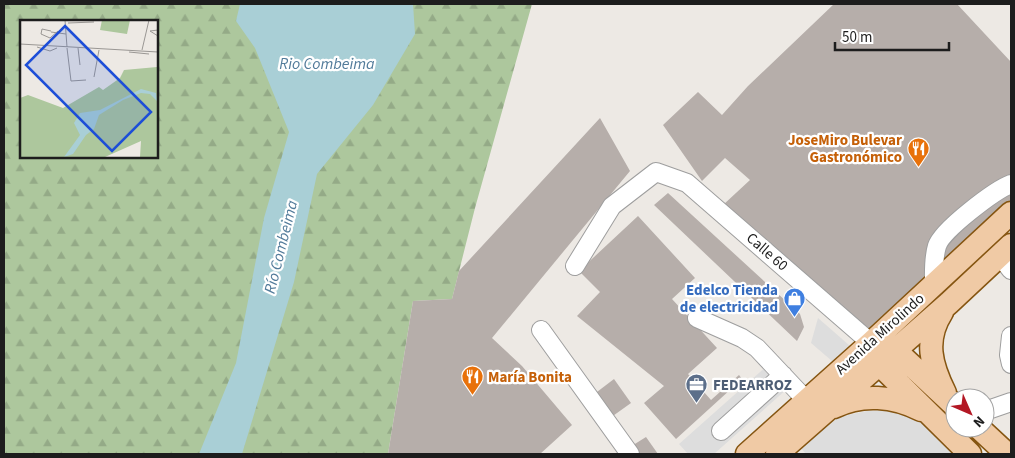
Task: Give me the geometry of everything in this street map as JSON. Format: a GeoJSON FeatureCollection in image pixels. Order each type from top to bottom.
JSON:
{"type":"FeatureCollection","features":[{"type":"Feature","properties":{"kind":"main road","name":"Avenida Mirolindo"},"geometry":{"type":"LineString","coordinates":[[777,454],[816,406],[871,344],[1011,213]]}},
{"type":"Feature","properties":{"kind":"main road","name":"Avenida Mirolindo"},"geometry":{"type":"LineString","coordinates":[[747,454],[887,357],[949,303],[1007,257]]}},
{"type":"Feature","properties":{"kind":"main road"},"geometry":{"type":"LineString","coordinates":[[945,391],[937,377],[931,346],[933,330],[949,303]]}},
{"type":"Feature","properties":{"kind":"main road","name":"Calle 60"},"geometry":{"type":"LineString","coordinates":[[871,344],[945,398]]}},
{"type":"Feature","properties":{"kind":"main road","name":"Calle 60"},"geometry":{"type":"LineString","coordinates":[[887,357],[930,414],[970,454]]}},
{"type":"Feature","properties":{"kind":"main road"},"geometry":{"type":"LineString","coordinates":[[816,406],[863,398],[896,399],[930,414]]}},
{"type":"Feature","properties":{"kind":"main road"},"geometry":{"type":"LineString","coordinates":[[990,438],[1007,454]]}},
{"type":"Feature","properties":{"kind":"street","name":"Calle 60"},"geometry":{"type":"LineString","coordinates":[[575,266],[612,206],[656,172],[687,183],[871,344]]}},
{"type":"Feature","properties":{"kind":"street"},"geometry":{"type":"LineString","coordinates":[[934,285],[934,263],[937,244],[942,237],[978,206],[1011,184]]}},
{"type":"Feature","properties":{"kind":"street"},"geometry":{"type":"LineString","coordinates":[[697,318],[742,338],[757,348],[816,406]]}},
{"type":"Feature","properties":{"kind":"street"},"geometry":{"type":"LineString","coordinates":[[541,330],[630,454]]}},
{"type":"Feature","properties":{"kind":"street"},"geometry":{"type":"LineString","coordinates":[[1011,336],[1008,355],[1011,364]]}},
{"type":"Feature","properties":{"kind":"street"},"geometry":{"type":"LineString","coordinates":[[721,431],[784,374]]}},
{"type":"Feature","properties":{"kind":"street"},"geometry":{"type":"LineString","coordinates":[[995,407],[1011,402]]}},
{"type":"Feature","properties":{"kind":"green space"},"geometry":{"type":"Polygon","coordinates":[[[4,4],[532,4],[475,208],[452,299],[413,301],[388,454],[4,454],[4,4]]]}},
{"type":"Feature","properties":{"kind":"shaded area"},"geometry":{"type":"Polygon","coordinates":[[[818,318],[857,352],[839,367],[811,343],[818,318]]]}},
{"type":"Feature","properties":{"kind":"shaded area"},"geometry":{"type":"Polygon","coordinates":[[[768,365],[788,388],[714,454],[688,454],[679,444],[768,365]]]}},
{"type":"Feature","properties":{"kind":"shaded area"},"geometry":{"type":"Polygon","coordinates":[[[887,410],[906,413],[930,423],[960,454],[806,454],[801,448],[839,417],[867,411],[887,410]]]}},
{"type":"Feature","properties":{"kind":"water","name":"Rio Combeima"},"geometry":{"type":"Polygon","coordinates":[[[240,4],[413,4],[415,34],[373,105],[317,174],[294,282],[242,454],[199,454],[236,363],[264,218],[289,132],[255,48],[236,21],[240,4]]]}},
{"type":"Feature","properties":{"kind":"building","name":"JoseMiro Bulevar Gastronómico"},"geometry":{"type":"Polygon","coordinates":[[[834,4],[957,4],[1011,62],[1011,201],[870,335],[723,205],[750,180],[725,158],[702,181],[663,125],[698,92],[722,115],[748,86],[834,4]]]}},
{"type":"Feature","properties":{"kind":"building"},"geometry":{"type":"Polygon","coordinates":[[[600,118],[630,171],[492,338],[522,366],[572,425],[540,454],[388,454],[413,301],[452,299],[459,271],[600,118]]]}},
{"type":"Feature","properties":{"kind":"building"},"geometry":{"type":"Polygon","coordinates":[[[668,193],[800,314],[804,327],[797,341],[654,205],[668,193]]]}},
{"type":"Feature","properties":{"kind":"building"},"geometry":{"type":"Polygon","coordinates":[[[638,216],[695,278],[672,299],[717,348],[688,374],[711,400],[739,375],[742,379],[676,439],[644,403],[664,386],[577,316],[600,292],[579,271],[638,216]]]}},
{"type":"Feature","properties":{"kind":"building"},"geometry":{"type":"Polygon","coordinates":[[[614,379],[631,403],[610,418],[593,395],[614,379]]]}},
{"type":"Feature","properties":{"kind":"building"},"geometry":{"type":"Polygon","coordinates":[[[646,437],[658,454],[634,454],[630,447],[646,437]]]}},
{"type":"Feature","properties":{"kind":"place","name":"JoseMiro Bulevar Gastronómico"},"geometry":{"type":"Point","coordinates":[918,168]}},
{"type":"Feature","properties":{"kind":"place","name":"Edelco Tienda de electricidad"},"geometry":{"type":"Point","coordinates":[794,318]}},
{"type":"Feature","properties":{"kind":"place","name":"María Bonita"},"geometry":{"type":"Point","coordinates":[472,396]}},
{"type":"Feature","properties":{"kind":"place","name":"FEDEARROZ"},"geometry":{"type":"Point","coordinates":[697,404]}},
{"type":"Feature","properties":{"kind":"water label","name":"Río Combeima"},"geometry":{"type":"Point","coordinates":[281,247]}}]}
